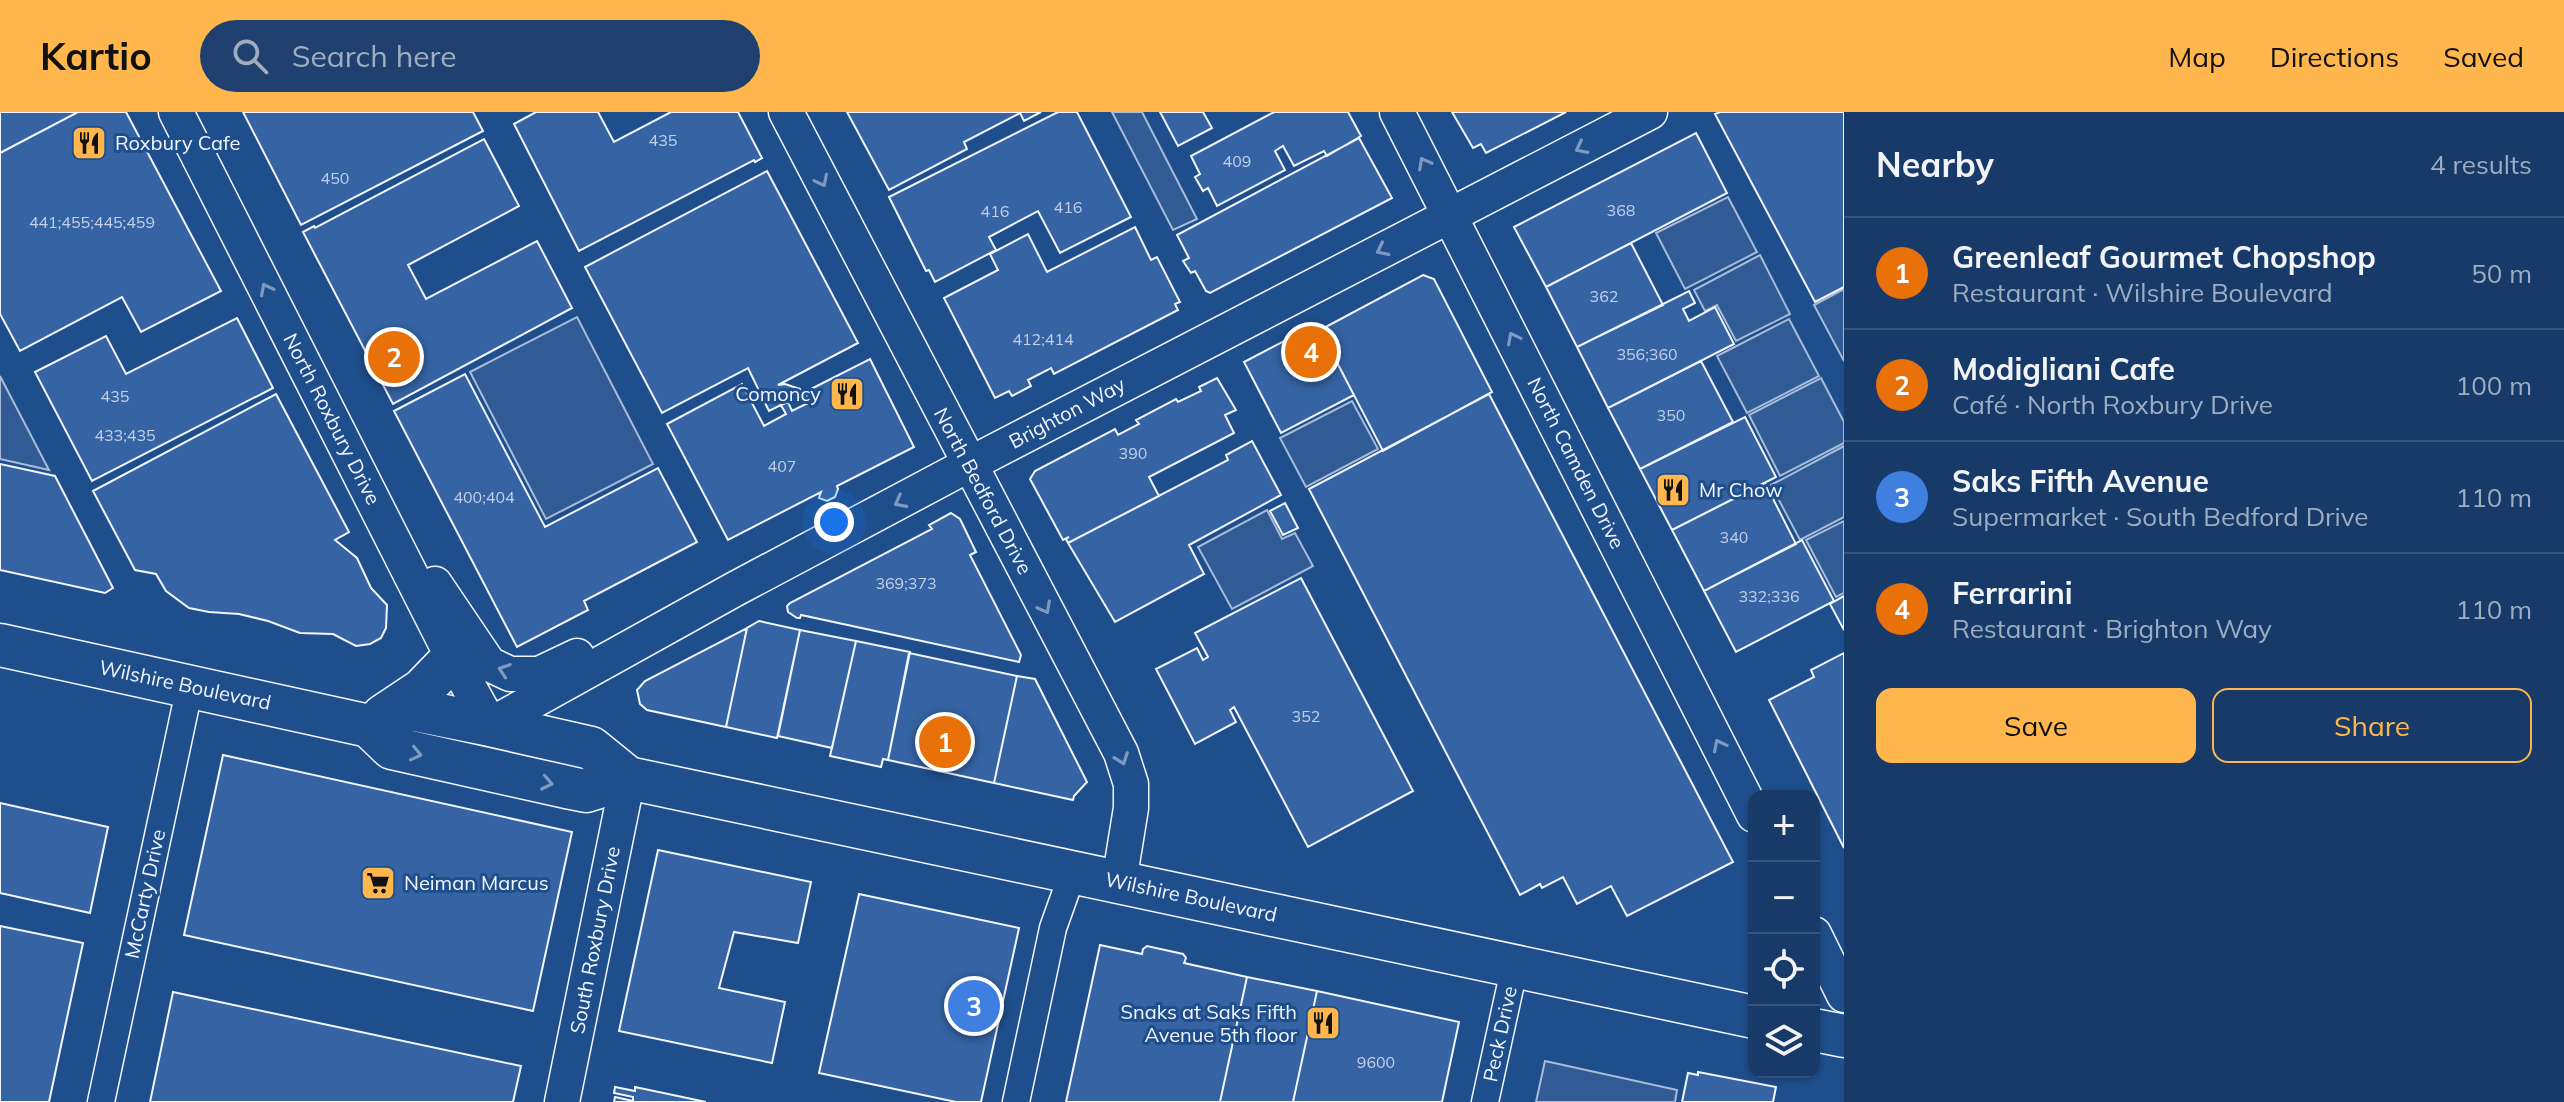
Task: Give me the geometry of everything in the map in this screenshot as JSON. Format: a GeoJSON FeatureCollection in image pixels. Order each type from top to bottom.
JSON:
{"type":"FeatureCollection","features":[{"type":"Feature","properties":{"kind":"main road","name":"Wilshire Boulevard"},"geometry":{"type":"LineString","coordinates":[[0,645],[369,726],[392,748],[571,788],[586,791],[628,778]]}},
{"type":"Feature","properties":{"kind":"main road"},"geometry":{"type":"LineString","coordinates":[[369,726],[422,690],[453,658]]}},
{"type":"Feature","properties":{"kind":"main road","name":"Wilshire Boulevard"},"geometry":{"type":"LineString","coordinates":[[369,726],[410,709],[490,725],[591,748],[628,778],[1748,1016]]}},
{"type":"Feature","properties":{"kind":"main road"},"geometry":{"type":"LineString","coordinates":[[1820,1031],[1844,1036]]}},
{"type":"Feature","properties":{"kind":"street","name":"North Roxbury Drive"},"geometry":{"type":"LineString","coordinates":[[176,112],[490,725]]}},
{"type":"Feature","properties":{"kind":"street","name":"North Bedford Drive"},"geometry":{"type":"LineString","coordinates":[[786,112],[1121,753],[1131,784],[1131,808],[1119,882]]}},
{"type":"Feature","properties":{"kind":"street","name":"North Camden Drive"},"geometry":{"type":"LineString","coordinates":[[1397,112],[1748,803]]}},
{"type":"Feature","properties":{"kind":"street","name":"Brighton Way"},"geometry":{"type":"LineString","coordinates":[[490,725],[968,465],[1650,112]]}},
{"type":"Feature","properties":{"kind":"street"},"geometry":{"type":"LineString","coordinates":[[404,560],[439,587],[489,664],[510,674],[539,674],[706,591],[729,593]]}},
{"type":"Feature","properties":{"kind":"street","name":"McCarty Drive"},"geometry":{"type":"LineString","coordinates":[[101,1102],[190,686]]}},
{"type":"Feature","properties":{"kind":"street","name":"South Roxbury Drive"},"geometry":{"type":"LineString","coordinates":[[562,1102],[628,778]]}},
{"type":"Feature","properties":{"kind":"street"},"geometry":{"type":"LineString","coordinates":[[1016,1102],[1053,928],[1073,872]]}},
{"type":"Feature","properties":{"kind":"street"},"geometry":{"type":"LineString","coordinates":[[1820,946],[1844,995]]}},
{"type":"Feature","properties":{"kind":"street","name":"Peck Drive"},"geometry":{"type":"LineString","coordinates":[[1485,1102],[1515,965]]}},
{"type":"Feature","properties":{"kind":"shaded area"},"geometry":{"type":"Polygon","coordinates":[[[1112,112],[1142,112],[1197,219],[1173,230],[1112,112]]]}},
{"type":"Feature","properties":{"kind":"shaded area"},"geometry":{"type":"Polygon","coordinates":[[[1728,197],[1757,252],[1685,289],[1656,233],[1728,197]]]}},
{"type":"Feature","properties":{"kind":"shaded area"},"geometry":{"type":"Polygon","coordinates":[[[1760,255],[1790,314],[1736,341],[1717,305],[1705,311],[1694,290],[1760,255]]]}},
{"type":"Feature","properties":{"kind":"shaded area"},"geometry":{"type":"Polygon","coordinates":[[[1844,289],[1844,361],[1814,305],[1844,289]]]}},
{"type":"Feature","properties":{"kind":"shaded area"},"geometry":{"type":"Polygon","coordinates":[[[577,317],[653,464],[546,519],[470,372],[577,317]]]}},
{"type":"Feature","properties":{"kind":"shaded area"},"geometry":{"type":"Polygon","coordinates":[[[1789,319],[1819,376],[1747,413],[1717,356],[1789,319]]]}},
{"type":"Feature","properties":{"kind":"shaded area"},"geometry":{"type":"Polygon","coordinates":[[[0,376],[49,470],[0,459],[0,376]]]}},
{"type":"Feature","properties":{"kind":"shaded area"},"geometry":{"type":"Polygon","coordinates":[[[1821,378],[1844,422],[1844,443],[1780,476],[1749,415],[1821,378]]]}},
{"type":"Feature","properties":{"kind":"shaded area"},"geometry":{"type":"Polygon","coordinates":[[[1352,401],[1378,449],[1306,487],[1280,438],[1352,401]]]}},
{"type":"Feature","properties":{"kind":"shaded area"},"geometry":{"type":"Polygon","coordinates":[[[1844,446],[1844,517],[1800,540],[1771,485],[1844,446]]]}},
{"type":"Feature","properties":{"kind":"shaded area"},"geometry":{"type":"Polygon","coordinates":[[[1267,510],[1282,539],[1295,533],[1313,566],[1232,609],[1198,547],[1267,510]]]}},
{"type":"Feature","properties":{"kind":"shaded area"},"geometry":{"type":"Polygon","coordinates":[[[1844,521],[1844,593],[1836,597],[1806,540],[1844,521]]]}},
{"type":"Feature","properties":{"kind":"shaded area"},"geometry":{"type":"Polygon","coordinates":[[[1545,1061],[1677,1090],[1675,1102],[1536,1102],[1545,1061]]]}},
{"type":"Feature","properties":{"kind":"building"},"geometry":{"type":"Polygon","coordinates":[[[0,112],[78,112],[0,153],[0,112]]]}},
{"type":"Feature","properties":{"kind":"building"},"geometry":{"type":"Polygon","coordinates":[[[78,112],[126,112],[221,291],[141,332],[122,297],[20,351],[0,314],[0,153],[78,112]]]}},
{"type":"Feature","properties":{"kind":"building"},"geometry":{"type":"Polygon","coordinates":[[[243,112],[473,112],[483,131],[301,225],[243,112]]]}},
{"type":"Feature","properties":{"kind":"building"},"geometry":{"type":"Polygon","coordinates":[[[536,112],[598,112],[614,142],[671,112],[738,112],[762,158],[579,251],[514,124],[536,112]]]}},
{"type":"Feature","properties":{"kind":"building"},"geometry":{"type":"Polygon","coordinates":[[[847,112],[1041,112],[1024,121],[1020,113],[964,142],[967,149],[889,190],[847,112]]]}},
{"type":"Feature","properties":{"kind":"building"},"geometry":{"type":"Polygon","coordinates":[[[1058,112],[1077,112],[1131,217],[1060,253],[1038,211],[989,237],[996,250],[935,282],[929,270],[926,271],[889,197],[1058,112]]]}},
{"type":"Feature","properties":{"kind":"building"},"geometry":{"type":"Polygon","coordinates":[[[1160,112],[1203,112],[1212,128],[1178,146],[1160,112]]]}},
{"type":"Feature","properties":{"kind":"building"},"geometry":{"type":"Polygon","coordinates":[[[1274,112],[1348,112],[1361,136],[1327,156],[1324,151],[1294,166],[1283,146],[1275,151],[1285,170],[1217,206],[1208,188],[1203,191],[1195,177],[1200,174],[1191,156],[1274,112]]]}},
{"type":"Feature","properties":{"kind":"building"},"geometry":{"type":"Polygon","coordinates":[[[1452,112],[1566,112],[1486,153],[1481,144],[1473,148],[1452,112]]]}},
{"type":"Feature","properties":{"kind":"building"},"geometry":{"type":"Polygon","coordinates":[[[1844,112],[1844,287],[1815,302],[1715,114],[1844,112]]]}},
{"type":"Feature","properties":{"kind":"building"},"geometry":{"type":"Polygon","coordinates":[[[1696,133],[1727,193],[1546,287],[1514,227],[1696,133]]]}},
{"type":"Feature","properties":{"kind":"building"},"geometry":{"type":"Polygon","coordinates":[[[1359,138],[1392,198],[1210,293],[1206,291],[1195,271],[1191,273],[1183,261],[1189,258],[1177,235],[1359,138]]]}},
{"type":"Feature","properties":{"kind":"building"},"geometry":{"type":"Polygon","coordinates":[[[484,139],[519,206],[408,265],[426,299],[537,241],[572,308],[393,404],[303,232],[484,139]]]}},
{"type":"Feature","properties":{"kind":"building"},"geometry":{"type":"Polygon","coordinates":[[[767,171],[858,343],[778,385],[800,389],[799,396],[769,411],[748,368],[662,413],[585,267],[767,171]]]}},
{"type":"Feature","properties":{"kind":"building"},"geometry":{"type":"Polygon","coordinates":[[[1135,227],[1151,260],[1157,257],[1180,302],[1175,304],[1178,310],[1054,374],[1051,368],[1028,380],[1031,386],[1012,396],[1009,391],[995,398],[944,298],[998,270],[990,254],[1028,234],[1047,272],[1135,227]]]}},
{"type":"Feature","properties":{"kind":"building"},"geometry":{"type":"Polygon","coordinates":[[[1631,243],[1663,305],[1577,347],[1546,287],[1631,243]]]}},
{"type":"Feature","properties":{"kind":"building"},"geometry":{"type":"Polygon","coordinates":[[[1423,275],[1434,279],[1492,392],[1383,451],[1320,330],[1423,275]]]}},
{"type":"Feature","properties":{"kind":"building"},"geometry":{"type":"Polygon","coordinates":[[[1689,291],[1695,303],[1683,309],[1689,321],[1715,307],[1734,344],[1608,408],[1577,347],[1689,291]]]}},
{"type":"Feature","properties":{"kind":"building"},"geometry":{"type":"Polygon","coordinates":[[[237,318],[273,388],[92,481],[35,372],[106,336],[126,374],[237,318]]]}},
{"type":"Feature","properties":{"kind":"building"},"geometry":{"type":"Polygon","coordinates":[[[1317,324],[1354,395],[1281,433],[1244,362],[1317,324]]]}},
{"type":"Feature","properties":{"kind":"building"},"geometry":{"type":"Polygon","coordinates":[[[870,359],[914,447],[837,486],[835,497],[827,501],[819,498],[821,492],[728,540],[667,424],[742,384],[764,426],[786,414],[781,405],[788,402],[792,411],[810,402],[805,392],[870,359]]]}},
{"type":"Feature","properties":{"kind":"building"},"geometry":{"type":"Polygon","coordinates":[[[1701,361],[1733,422],[1640,469],[1608,408],[1701,361]]]}},
{"type":"Feature","properties":{"kind":"building"},"geometry":{"type":"Polygon","coordinates":[[[465,374],[545,527],[658,468],[697,542],[584,601],[588,610],[517,647],[394,411],[465,374]]]}},
{"type":"Feature","properties":{"kind":"building"},"geometry":{"type":"Polygon","coordinates":[[[1217,378],[1236,410],[1225,415],[1234,433],[1149,477],[1159,496],[1068,543],[1066,539],[1069,537],[1063,540],[1030,479],[1035,471],[1115,429],[1118,435],[1139,424],[1136,420],[1176,399],[1178,402],[1201,391],[1199,387],[1217,378]]]}},
{"type":"Feature","properties":{"kind":"building"},"geometry":{"type":"Polygon","coordinates":[[[276,394],[349,532],[335,540],[357,558],[371,588],[387,605],[386,628],[381,638],[370,644],[356,646],[333,634],[300,633],[239,614],[189,608],[166,591],[156,574],[135,570],[93,491],[276,394]]]}},
{"type":"Feature","properties":{"kind":"building"},"geometry":{"type":"Polygon","coordinates":[[[1489,394],[1733,862],[1627,916],[1611,886],[1577,904],[1563,877],[1542,888],[1540,884],[1520,895],[1309,489],[1489,394]]]}},
{"type":"Feature","properties":{"kind":"building"},"geometry":{"type":"Polygon","coordinates":[[[1745,417],[1776,477],[1672,530],[1640,469],[1745,417]]]}},
{"type":"Feature","properties":{"kind":"building"},"geometry":{"type":"Polygon","coordinates":[[[1252,441],[1281,495],[1189,545],[1204,574],[1115,622],[1068,543],[1228,460],[1226,455],[1252,441]]]}},
{"type":"Feature","properties":{"kind":"building"},"geometry":{"type":"Polygon","coordinates":[[[0,464],[55,476],[113,588],[105,593],[0,570],[0,464]]]}},
{"type":"Feature","properties":{"kind":"building"},"geometry":{"type":"Polygon","coordinates":[[[1765,483],[1796,544],[1704,591],[1672,530],[1765,483]]]}},
{"type":"Feature","properties":{"kind":"building"},"geometry":{"type":"Polygon","coordinates":[[[1285,503],[1298,528],[1283,535],[1270,511],[1285,503]]]}},
{"type":"Feature","properties":{"kind":"building"},"geometry":{"type":"Polygon","coordinates":[[[951,513],[960,519],[976,552],[970,555],[1021,655],[1019,662],[801,615],[797,618],[788,612],[790,603],[932,529],[929,525],[951,513]]]}},
{"type":"Feature","properties":{"kind":"building"},"geometry":{"type":"Polygon","coordinates":[[[1802,540],[1834,601],[1736,652],[1704,591],[1802,540]]]}},
{"type":"Feature","properties":{"kind":"building"},"geometry":{"type":"Polygon","coordinates":[[[1301,578],[1413,791],[1308,847],[1234,707],[1230,710],[1236,722],[1195,744],[1156,669],[1197,648],[1203,660],[1208,657],[1195,633],[1301,578]]]}},
{"type":"Feature","properties":{"kind":"building"},"geometry":{"type":"Polygon","coordinates":[[[1844,596],[1844,630],[1830,604],[1844,596]]]}},
{"type":"Feature","properties":{"kind":"building"},"geometry":{"type":"Polygon","coordinates":[[[759,621],[800,630],[777,738],[726,727],[747,628],[759,621]]]}},
{"type":"Feature","properties":{"kind":"building"},"geometry":{"type":"Polygon","coordinates":[[[747,628],[726,727],[647,710],[640,704],[637,690],[645,681],[747,628]]]}},
{"type":"Feature","properties":{"kind":"building"},"geometry":{"type":"Polygon","coordinates":[[[800,630],[856,641],[832,748],[778,736],[800,630]]]}},
{"type":"Feature","properties":{"kind":"building"},"geometry":{"type":"Polygon","coordinates":[[[856,641],[910,652],[888,760],[883,759],[881,767],[830,756],[856,641]]]}},
{"type":"Feature","properties":{"kind":"building"},"geometry":{"type":"Polygon","coordinates":[[[909,653],[1017,676],[994,783],[888,760],[909,653]]]}},
{"type":"Feature","properties":{"kind":"building"},"geometry":{"type":"Polygon","coordinates":[[[1844,653],[1844,848],[1820,801],[1820,790],[1815,790],[1769,700],[1814,677],[1811,670],[1844,653]]]}},
{"type":"Feature","properties":{"kind":"building"},"geometry":{"type":"Polygon","coordinates":[[[1017,676],[1035,679],[1087,782],[1073,800],[994,783],[1017,676]]]}},
{"type":"Feature","properties":{"kind":"building","name":"Neiman Marcus"},"geometry":{"type":"Polygon","coordinates":[[[223,755],[572,832],[533,1011],[184,935],[223,755]]]}},
{"type":"Feature","properties":{"kind":"building"},"geometry":{"type":"Polygon","coordinates":[[[0,803],[108,827],[90,913],[0,893],[0,803]]]}},
{"type":"Feature","properties":{"kind":"building"},"geometry":{"type":"Polygon","coordinates":[[[658,850],[811,882],[798,943],[734,932],[719,988],[785,1002],[772,1063],[619,1031],[658,850]]]}},
{"type":"Feature","properties":{"kind":"building"},"geometry":{"type":"Polygon","coordinates":[[[859,894],[1019,928],[981,1102],[956,1102],[819,1073],[859,894]]]}},
{"type":"Feature","properties":{"kind":"building"},"geometry":{"type":"Polygon","coordinates":[[[0,926],[83,943],[49,1102],[0,1102],[0,926]]]}},
{"type":"Feature","properties":{"kind":"building"},"geometry":{"type":"Polygon","coordinates":[[[1100,945],[1142,954],[1147,946],[1183,954],[1186,958],[1184,963],[1247,977],[1220,1102],[1066,1102],[1100,945]]]}},
{"type":"Feature","properties":{"kind":"building"},"geometry":{"type":"Polygon","coordinates":[[[1247,977],[1317,991],[1293,1102],[1220,1102],[1247,977]]]}},
{"type":"Feature","properties":{"kind":"building"},"geometry":{"type":"Polygon","coordinates":[[[1317,991],[1459,1022],[1442,1102],[1293,1102],[1317,991]]]}},
{"type":"Feature","properties":{"kind":"building"},"geometry":{"type":"Polygon","coordinates":[[[173,992],[521,1066],[513,1102],[150,1102],[173,992]]]}},
{"type":"Feature","properties":{"kind":"building"},"geometry":{"type":"Polygon","coordinates":[[[1698,1072],[1776,1087],[1773,1102],[1682,1102],[1688,1073],[1698,1075],[1698,1072]]]}},
{"type":"Feature","properties":{"kind":"building"},"geometry":{"type":"Polygon","coordinates":[[[615,1087],[635,1091],[635,1087],[706,1102],[614,1102],[615,1097],[633,1101],[633,1097],[614,1093],[615,1087]]]}},
{"type":"Feature","properties":{"kind":"place","name":"Roxbury Cafe"},"geometry":{"type":"Point","coordinates":[89,143]}},
{"type":"Feature","properties":{"kind":"place","name":"Ferrarini"},"geometry":{"type":"Point","coordinates":[1311,352]}},
{"type":"Feature","properties":{"kind":"place","name":"Modigliani Cafe"},"geometry":{"type":"Point","coordinates":[394,357]}},
{"type":"Feature","properties":{"kind":"place","name":"Comoncy"},"geometry":{"type":"Point","coordinates":[847,394]}},
{"type":"Feature","properties":{"kind":"place","name":"Mr Chow"},"geometry":{"type":"Point","coordinates":[1673,490]}},
{"type":"Feature","properties":{"kind":"place","name":"Greenleaf Gourmet Chopshop"},"geometry":{"type":"Point","coordinates":[945,742]}},
{"type":"Feature","properties":{"kind":"place","name":"Neiman Marcus"},"geometry":{"type":"Point","coordinates":[378,883]}},
{"type":"Feature","properties":{"kind":"place","name":"Saks Fifth Avenue"},"geometry":{"type":"Point","coordinates":[974,1006]}},
{"type":"Feature","properties":{"kind":"place","name":"Snaks at Saks Fifth Avenue 5th floor"},"geometry":{"type":"Point","coordinates":[1323,1023]}}]}
